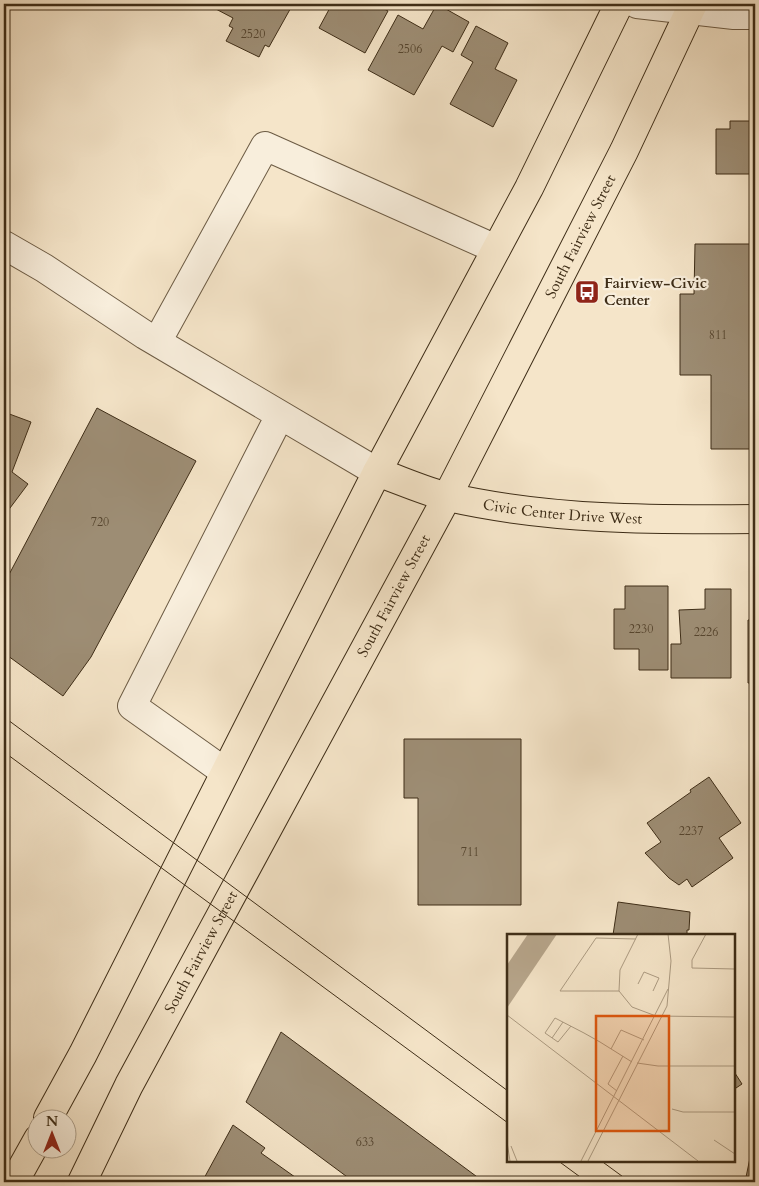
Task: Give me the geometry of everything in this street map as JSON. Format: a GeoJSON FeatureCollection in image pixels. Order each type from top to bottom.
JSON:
{"type":"FeatureCollection","features":[{"type":"Feature","properties":{"kind":"main road"},"geometry":{"type":"LineString","coordinates":[[53,1108],[83,1054],[377,472],[529,188],[619,4]]}},
{"type":"Feature","properties":{"kind":"main road","name":"South Fairview Street"},"geometry":{"type":"LineString","coordinates":[[82,1182],[129,1085],[447,496],[624,151],[691,7]]}},
{"type":"Feature","properties":{"kind":"main road","name":"Civic Center Drive West"},"geometry":{"type":"LineString","coordinates":[[377,472],[447,496],[536,512],[644,520],[755,519]]}},
{"type":"Feature","properties":{"kind":"main road"},"geometry":{"type":"LineString","coordinates":[[14,1182],[28,1157]]}},
{"type":"Feature","properties":{"kind":"street"},"geometry":{"type":"LineString","coordinates":[[637,4],[691,7],[734,15],[755,15]]}},
{"type":"Feature","properties":{"kind":"street"},"geometry":{"type":"LineString","coordinates":[[157,342],[265,146],[496,249]]}},
{"type":"Feature","properties":{"kind":"street"},"geometry":{"type":"LineString","coordinates":[[4,245],[44,268],[157,342],[377,472]]}},
{"type":"Feature","properties":{"kind":"street"},"geometry":{"type":"LineString","coordinates":[[225,772],[132,706],[280,415]]}},
{"type":"Feature","properties":{"kind":"building"},"geometry":{"type":"Polygon","coordinates":[[[217,4],[293,4],[269,47],[265,45],[259,57],[226,41],[233,28],[229,26],[233,18],[214,8],[217,4]]]}},
{"type":"Feature","properties":{"kind":"building"},"geometry":{"type":"Polygon","coordinates":[[[332,4],[375,4],[388,11],[365,53],[319,28],[332,4]]]}},
{"type":"Feature","properties":{"kind":"building"},"geometry":{"type":"Polygon","coordinates":[[[437,4],[469,22],[453,52],[442,46],[414,95],[368,70],[398,15],[423,29],[437,4]]]}},
{"type":"Feature","properties":{"kind":"building"},"geometry":{"type":"Polygon","coordinates":[[[476,26],[508,43],[495,69],[517,80],[493,127],[450,104],[473,62],[461,55],[476,26]]]}},
{"type":"Feature","properties":{"kind":"building"},"geometry":{"type":"Polygon","coordinates":[[[752,99],[755,99],[755,174],[716,174],[716,129],[730,129],[730,121],[752,121],[752,99]]]}},
{"type":"Feature","properties":{"kind":"building"},"geometry":{"type":"Polygon","coordinates":[[[695,244],[755,244],[755,449],[711,449],[711,375],[680,375],[680,294],[694,294],[695,244]]]}},
{"type":"Feature","properties":{"kind":"building"},"geometry":{"type":"Polygon","coordinates":[[[97,408],[196,461],[91,657],[63,696],[4,653],[4,584],[97,408]]]}},
{"type":"Feature","properties":{"kind":"building"},"geometry":{"type":"Polygon","coordinates":[[[4,412],[31,422],[12,472],[28,484],[4,516],[4,412]]]}},
{"type":"Feature","properties":{"kind":"building"},"geometry":{"type":"Polygon","coordinates":[[[753,585],[755,585],[755,605],[753,605],[753,585]]]}},
{"type":"Feature","properties":{"kind":"building"},"geometry":{"type":"Polygon","coordinates":[[[625,586],[668,586],[668,670],[639,670],[639,649],[614,649],[614,609],[625,609],[625,586]]]}},
{"type":"Feature","properties":{"kind":"building"},"geometry":{"type":"Polygon","coordinates":[[[705,589],[731,589],[731,678],[671,678],[671,644],[681,644],[679,610],[705,609],[705,589]]]}},
{"type":"Feature","properties":{"kind":"building"},"geometry":{"type":"Polygon","coordinates":[[[748,620],[755,620],[755,683],[748,683],[748,620]]]}},
{"type":"Feature","properties":{"kind":"building"},"geometry":{"type":"Polygon","coordinates":[[[404,739],[521,739],[521,905],[418,905],[418,798],[404,798],[404,739]]]}},
{"type":"Feature","properties":{"kind":"building"},"geometry":{"type":"Polygon","coordinates":[[[709,777],[741,823],[719,838],[733,858],[692,887],[687,879],[679,885],[669,878],[645,853],[661,842],[647,823],[709,777]]]}},
{"type":"Feature","properties":{"kind":"building"},"geometry":{"type":"Polygon","coordinates":[[[618,902],[690,912],[687,934],[613,934],[618,902]]]}},
{"type":"Feature","properties":{"kind":"building"},"geometry":{"type":"Polygon","coordinates":[[[281,1032],[484,1182],[354,1182],[246,1102],[281,1032]]]}},
{"type":"Feature","properties":{"kind":"building"},"geometry":{"type":"Polygon","coordinates":[[[734,1072],[742,1084],[734,1089],[734,1072]]]}},
{"type":"Feature","properties":{"kind":"building"},"geometry":{"type":"Polygon","coordinates":[[[233,1125],[265,1148],[261,1153],[302,1182],[202,1182],[233,1125]]]}},
{"type":"Feature","properties":{"kind":"building"},"geometry":{"type":"Polygon","coordinates":[[[751,1153],[755,1153],[755,1182],[745,1182],[751,1153]]]}},
{"type":"Feature","properties":{"kind":"tram line"},"geometry":{"type":"LineString","coordinates":[[4,717],[507,1090]]}},
{"type":"Feature","properties":{"kind":"tram line"},"geometry":{"type":"LineString","coordinates":[[4,752],[507,1122]]}},
{"type":"Feature","properties":{"kind":"tram line"},"geometry":{"type":"LineString","coordinates":[[558,1161],[587,1182]]}},
{"type":"Feature","properties":{"kind":"tram line"},"geometry":{"type":"LineString","coordinates":[[601,1161],[630,1182]]}},
{"type":"Feature","properties":{"kind":"place","name":"Fairview-Civic Center"},"geometry":{"type":"Point","coordinates":[587,292]}}]}
